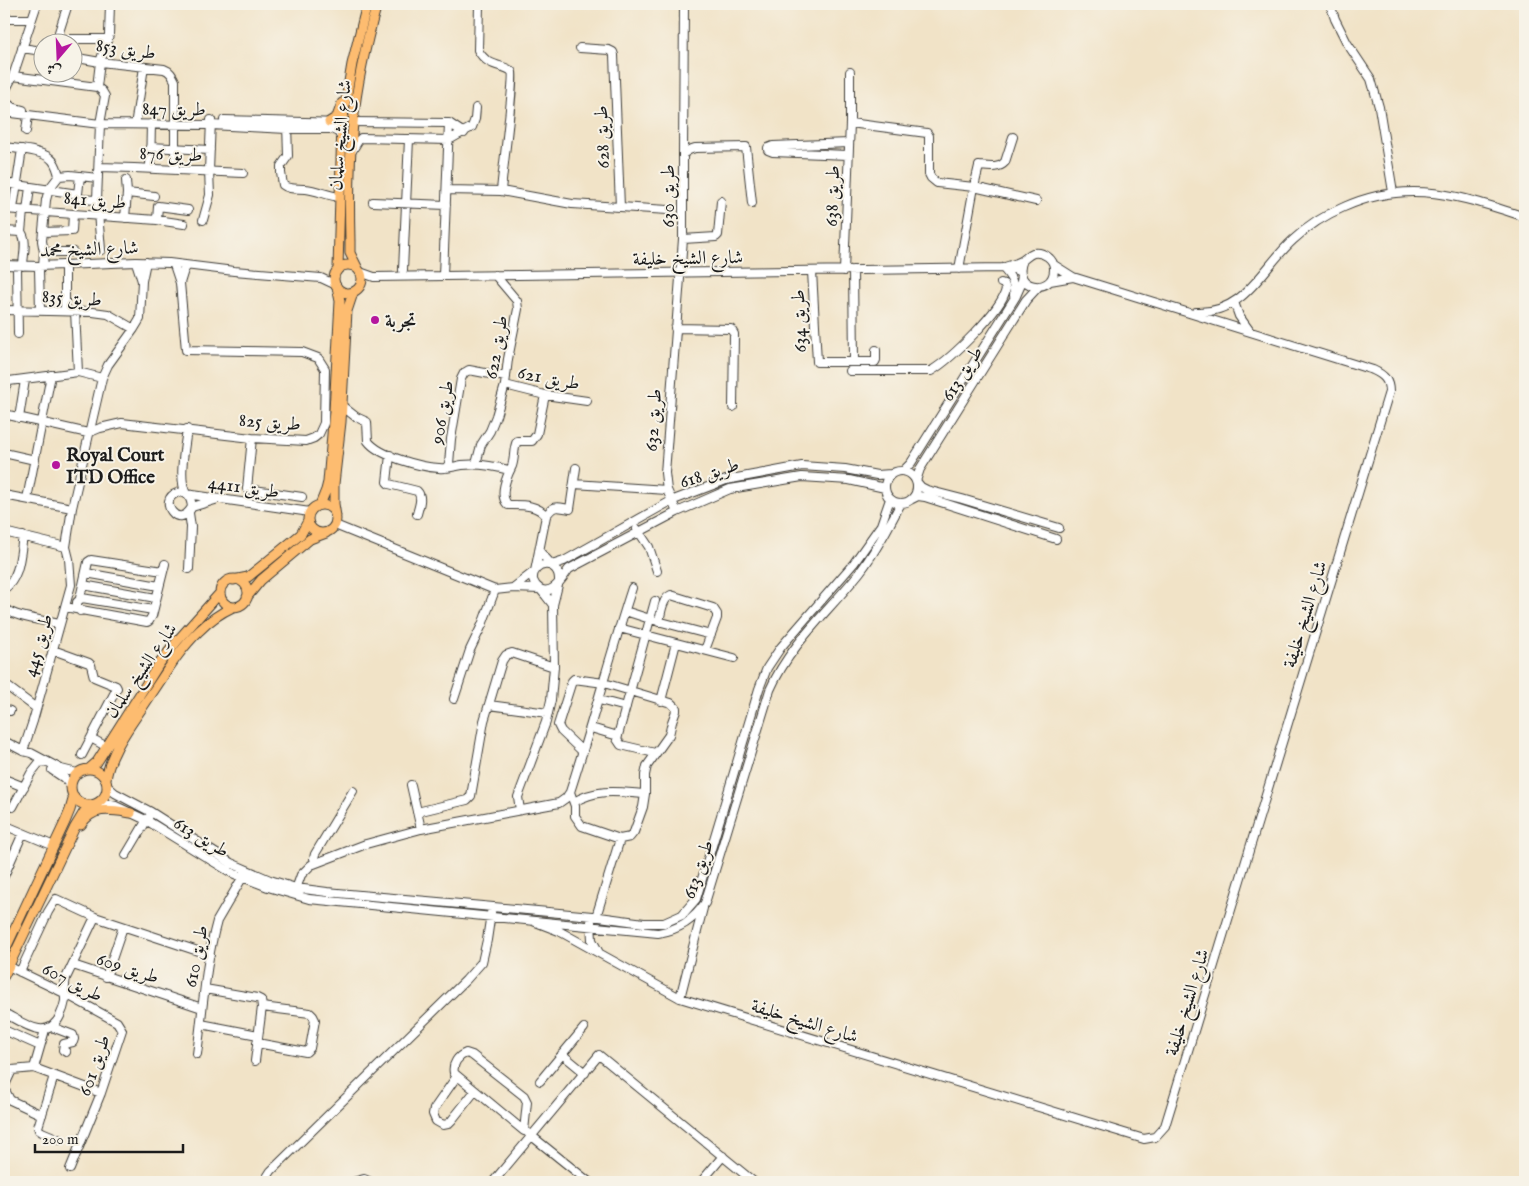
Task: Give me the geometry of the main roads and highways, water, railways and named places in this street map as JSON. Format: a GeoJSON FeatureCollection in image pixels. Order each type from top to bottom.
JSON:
{"type":"FeatureCollection","features":[{"type":"Feature","properties":{"kind":"main road","name":"شارع الشيخ سلمان"},"geometry":{"type":"LineString","coordinates":[[338,270],[342,123],[348,84],[367,4]]}},
{"type":"Feature","properties":{"kind":"main road","name":"شارع الشيخ سلمان"},"geometry":{"type":"LineString","coordinates":[[359,271],[353,261],[350,247],[350,155],[353,122],[366,46],[377,4]]}},
{"type":"Feature","properties":{"kind":"main road"},"geometry":{"type":"LineString","coordinates":[[329,122],[337,117],[348,84]]}},
{"type":"Feature","properties":{"kind":"main road"},"geometry":{"type":"LineString","coordinates":[[320,505],[326,490],[334,411],[340,301],[336,286],[334,278],[342,267],[350,266],[359,271],[362,283],[357,290],[344,292],[336,286]]}},
{"type":"Feature","properties":{"kind":"main road"},"geometry":{"type":"LineString","coordinates":[[338,522],[334,504],[334,484],[341,422],[347,311],[353,292]]}},
{"type":"Feature","properties":{"kind":"main road"},"geometry":{"type":"LineString","coordinates":[[320,505],[328,507],[334,512],[338,522],[326,533],[310,539],[261,580],[242,604],[233,607],[228,606],[221,598],[220,592],[223,584],[229,580],[248,577],[302,534],[312,509],[320,505]]}},
{"type":"Feature","properties":{"kind":"main road"},"geometry":{"type":"LineString","coordinates":[[309,517],[312,530],[326,533]]}},
{"type":"Feature","properties":{"kind":"main road"},"geometry":{"type":"LineString","coordinates":[[233,580],[243,583],[248,592],[247,597]]}},
{"type":"Feature","properties":{"kind":"main road","name":"شارع الشيخ سلمان"},"geometry":{"type":"LineString","coordinates":[[89,769],[97,762],[107,747],[159,664],[220,592]]}},
{"type":"Feature","properties":{"kind":"main road","name":"شارع الشيخ سلمان"},"geometry":{"type":"LineString","coordinates":[[106,783],[107,771],[115,752],[170,666],[198,631],[217,615],[233,607]]}},
{"type":"Feature","properties":{"kind":"main road"},"geometry":{"type":"LineString","coordinates":[[4,976],[81,816],[103,797],[106,783],[103,776],[99,772],[85,769],[77,773],[71,786],[74,796],[79,802],[93,804]]}},
{"type":"Feature","properties":{"kind":"main road"},"geometry":{"type":"LineString","coordinates":[[4,952],[54,846],[74,796]]}},
{"type":"Feature","properties":{"kind":"main road"},"geometry":{"type":"LineString","coordinates":[[68,840],[78,832],[84,820],[97,811],[112,810],[131,813]]}},
{"type":"Feature","properties":{"kind":"place","name":"تجربة"},"geometry":{"type":"Point","coordinates":[375,320]}},
{"type":"Feature","properties":{"kind":"place","name":"Royal Court ITD Office"},"geometry":{"type":"Point","coordinates":[56,465]}}]}
